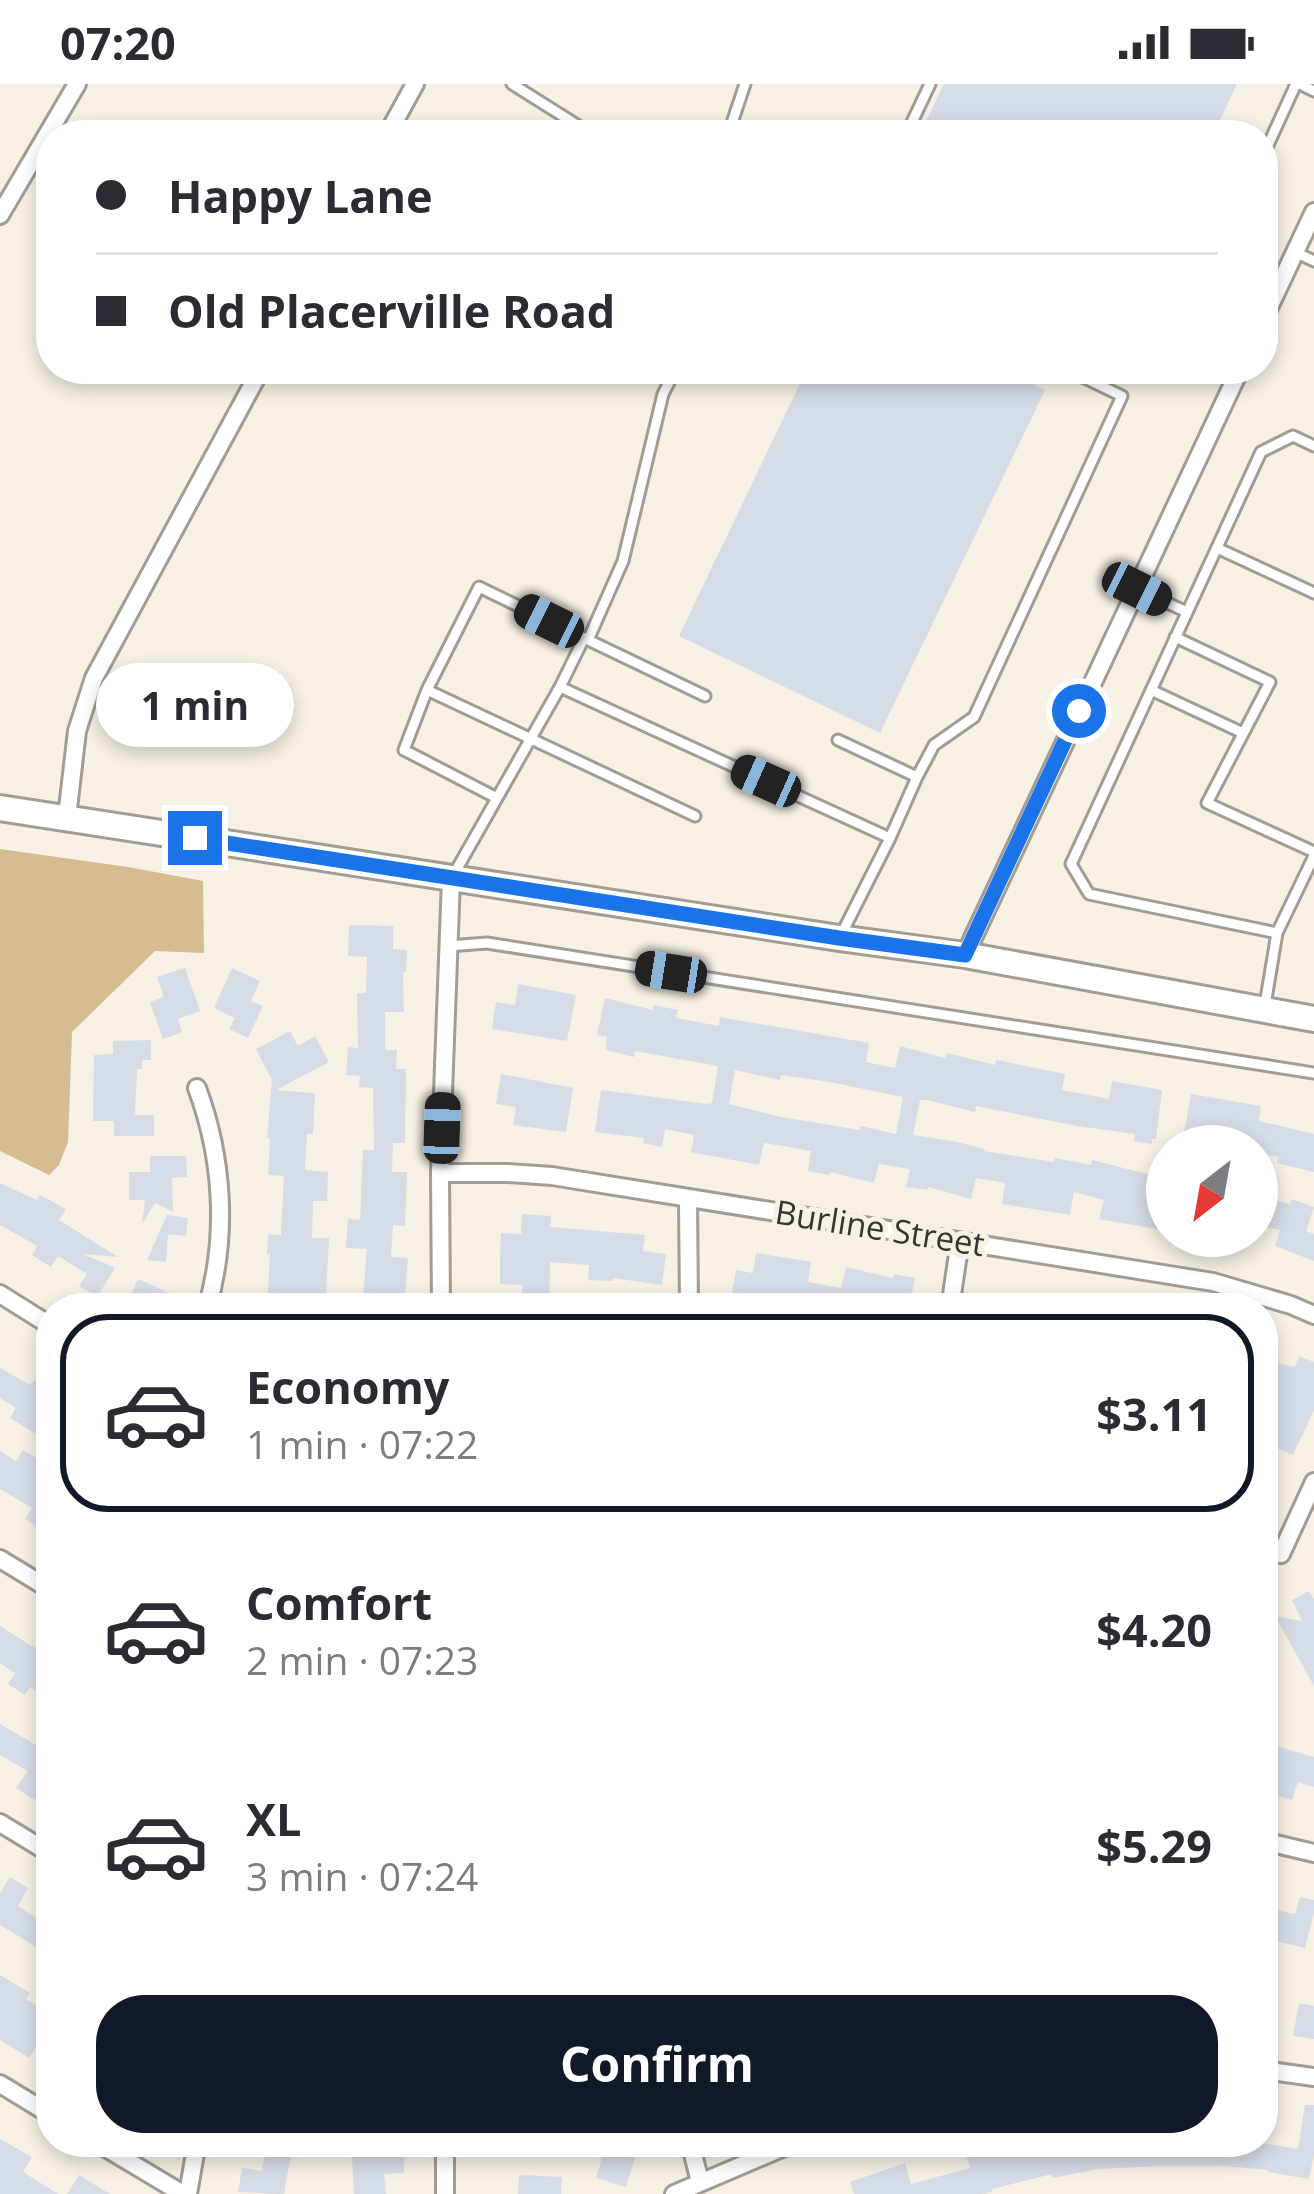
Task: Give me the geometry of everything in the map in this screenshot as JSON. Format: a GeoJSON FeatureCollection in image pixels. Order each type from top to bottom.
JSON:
{"type":"FeatureCollection","features":[{"type":"Feature","properties":{"kind":"street"},"geometry":{"type":"LineString","coordinates":[[56,120],[77,84]]}},
{"type":"Feature","properties":{"kind":"street"},"geometry":{"type":"LineString","coordinates":[[395,120],[415,84]]}},
{"type":"Feature","properties":{"kind":"street"},"geometry":{"type":"LineString","coordinates":[[0,214],[36,153]]}},
{"type":"Feature","properties":{"kind":"street"},"geometry":{"type":"LineString","coordinates":[[1278,280],[1314,212]]}},
{"type":"Feature","properties":{"kind":"street"},"geometry":{"type":"LineString","coordinates":[[67,817],[76,731],[94,678],[253,384]]}},
{"type":"Feature","properties":{"kind":"street"},"geometry":{"type":"LineString","coordinates":[[965,955],[1233,384]]}},
{"type":"Feature","properties":{"kind":"street"},"geometry":{"type":"LineString","coordinates":[[0,808],[965,955],[1314,1019]]}},
{"type":"Feature","properties":{"kind":"street"},"geometry":{"type":"LineString","coordinates":[[441,1293],[440,1173],[451,879]]}},
{"type":"Feature","properties":{"kind":"street"},"geometry":{"type":"LineString","coordinates":[[197,1088],[215,1142],[219,1185],[217,1267],[211,1293]]}},
{"type":"Feature","properties":{"kind":"street","name":"Burline Street"},"geometry":{"type":"LineString","coordinates":[[440,1173],[528,1173],[1213,1282],[1250,1293]]}},
{"type":"Feature","properties":{"kind":"street"},"geometry":{"type":"LineString","coordinates":[[688,1198],[688,1293]]}},
{"type":"Feature","properties":{"kind":"street"},"geometry":{"type":"LineString","coordinates":[[952,1293],[960,1240]]}},
{"type":"Feature","properties":{"kind":"street"},"geometry":{"type":"LineString","coordinates":[[0,1294],[36,1317]]}},
{"type":"Feature","properties":{"kind":"street","name":"Burline Street"},"geometry":{"type":"LineString","coordinates":[[1278,1301],[1314,1316]]}},
{"type":"Feature","properties":{"kind":"street"},"geometry":{"type":"LineString","coordinates":[[1278,1554],[1314,1482]]}},
{"type":"Feature","properties":{"kind":"street"},"geometry":{"type":"LineString","coordinates":[[0,1558],[36,1581]]}},
{"type":"Feature","properties":{"kind":"street"},"geometry":{"type":"LineString","coordinates":[[0,1823],[36,1845]]}},
{"type":"Feature","properties":{"kind":"street"},"geometry":{"type":"LineString","coordinates":[[1278,1844],[1314,1852]]}},
{"type":"Feature","properties":{"kind":"street"},"geometry":{"type":"LineString","coordinates":[[1278,2072],[1314,2077]]}},
{"type":"Feature","properties":{"kind":"street"},"geometry":{"type":"LineString","coordinates":[[0,2084],[36,2106]]}},
{"type":"Feature","properties":{"kind":"street"},"geometry":{"type":"LineString","coordinates":[[122,2157],[185,2194],[194,2157]]}},
{"type":"Feature","properties":{"kind":"street"},"geometry":{"type":"LineString","coordinates":[[445,2157],[445,2194]]}},
{"type":"Feature","properties":{"kind":"street"},"geometry":{"type":"LineString","coordinates":[[694,2157],[700,2182]]}},
{"type":"Feature","properties":{"kind":"street"},"geometry":{"type":"LineString","coordinates":[[674,2194],[760,2157]]}},
{"type":"Feature","properties":{"kind":"lane"},"geometry":{"type":"LineString","coordinates":[[512,84],[569,120]]}},
{"type":"Feature","properties":{"kind":"lane"},"geometry":{"type":"LineString","coordinates":[[530,95],[536,84]]}},
{"type":"Feature","properties":{"kind":"lane"},"geometry":{"type":"LineString","coordinates":[[733,120],[745,84]]}},
{"type":"Feature","properties":{"kind":"lane"},"geometry":{"type":"LineString","coordinates":[[913,120],[930,84]]}},
{"type":"Feature","properties":{"kind":"lane"},"geometry":{"type":"LineString","coordinates":[[1278,125],[1298,84],[1314,91]]}},
{"type":"Feature","properties":{"kind":"lane"},"geometry":{"type":"LineString","coordinates":[[1295,252],[1314,261]]}},
{"type":"Feature","properties":{"kind":"lane"},"geometry":{"type":"LineString","coordinates":[[451,879],[560,687],[623,562],[668,384]]}},
{"type":"Feature","properties":{"kind":"lane"},"geometry":{"type":"LineString","coordinates":[[839,938],[934,745],[974,718],[1122,396],[1097,384]]}},
{"type":"Feature","properties":{"kind":"lane"},"geometry":{"type":"LineString","coordinates":[[1277,933],[1089,894],[1071,864],[1261,452],[1293,436],[1314,446]]}},
{"type":"Feature","properties":{"kind":"lane"},"geometry":{"type":"LineString","coordinates":[[1216,548],[1314,593]]}},
{"type":"Feature","properties":{"kind":"lane"},"geometry":{"type":"LineString","coordinates":[[495,797],[404,750],[427,690],[479,587],[705,696]]}},
{"type":"Feature","properties":{"kind":"lane"},"geometry":{"type":"LineString","coordinates":[[1137,589],[1186,613]]}},
{"type":"Feature","properties":{"kind":"lane"},"geometry":{"type":"LineString","coordinates":[[1175,638],[1270,682],[1207,803],[1314,854],[1277,933],[1264,1010]]}},
{"type":"Feature","properties":{"kind":"lane"},"geometry":{"type":"LineString","coordinates":[[560,687],[890,838]]}},
{"type":"Feature","properties":{"kind":"lane"},"geometry":{"type":"LineString","coordinates":[[427,690],[695,816]]}},
{"type":"Feature","properties":{"kind":"lane"},"geometry":{"type":"LineString","coordinates":[[1151,690],[1244,733]]}},
{"type":"Feature","properties":{"kind":"lane"},"geometry":{"type":"LineString","coordinates":[[838,740],[917,777]]}},
{"type":"Feature","properties":{"kind":"lane"},"geometry":{"type":"LineString","coordinates":[[448,946],[487,944],[1314,1073]]}},
{"type":"Feature","properties":{"kind":"shaded area"},"geometry":{"type":"Polygon","coordinates":[[[0,849],[203,881],[204,953],[155,951],[72,1032],[68,1142],[59,1165],[49,1175],[0,1151],[0,849]]]}},
{"type":"Feature","properties":{"kind":"building"},"geometry":{"type":"Polygon","coordinates":[[[944,84],[1237,84],[1220,120],[926,120],[944,84]]]}},
{"type":"Feature","properties":{"kind":"building"},"geometry":{"type":"Polygon","coordinates":[[[800,384],[1033,384],[1045,390],[880,733],[679,636],[800,384]]]}},
{"type":"Feature","properties":{"kind":"building"},"geometry":{"type":"Polygon","coordinates":[[[349,925],[393,926],[393,949],[407,950],[404,1012],[385,1012],[385,1050],[397,1050],[396,1069],[406,1069],[405,1143],[393,1143],[392,1172],[407,1172],[405,1226],[393,1225],[391,1257],[408,1258],[405,1293],[363,1293],[367,1249],[346,1248],[348,1219],[360,1220],[363,1150],[374,1150],[373,1088],[359,1087],[360,1076],[346,1075],[348,1047],[358,1048],[357,993],[366,993],[367,957],[348,956],[349,925]]]}},
{"type":"Feature","properties":{"kind":"building"},"geometry":{"type":"Polygon","coordinates":[[[185,968],[200,1011],[178,1019],[182,1032],[163,1039],[150,1002],[164,997],[157,977],[185,968]]]}},
{"type":"Feature","properties":{"kind":"building"},"geometry":{"type":"Polygon","coordinates":[[[232,968],[260,981],[251,1001],[263,1006],[248,1038],[229,1029],[235,1018],[214,1008],[232,968]]]}},
{"type":"Feature","properties":{"kind":"building"},"geometry":{"type":"Polygon","coordinates":[[[518,984],[576,995],[567,1041],[492,1029],[496,1002],[515,1005],[518,984]]]}},
{"type":"Feature","properties":{"kind":"building"},"geometry":{"type":"Polygon","coordinates":[[[605,998],[653,1010],[653,1005],[678,1010],[676,1018],[719,1026],[720,1017],[869,1043],[866,1062],[895,1068],[900,1046],[945,1058],[947,1053],[1065,1074],[1062,1090],[1109,1099],[1112,1081],[1162,1090],[1158,1125],[1146,1125],[1146,1143],[1134,1141],[1135,1134],[976,1106],[975,1112],[927,1100],[920,1100],[913,1135],[1054,1162],[1055,1158],[1091,1165],[1092,1160],[1146,1174],[1146,1227],[1099,1219],[1104,1200],[1074,1192],[1070,1215],[1002,1204],[1005,1183],[976,1178],[971,1199],[928,1187],[906,1187],[910,1169],[879,1164],[874,1183],[808,1171],[811,1151],[783,1146],[764,1143],[759,1165],[691,1152],[694,1135],[665,1129],[662,1147],[643,1143],[644,1138],[595,1132],[601,1090],[712,1103],[718,1066],[606,1050],[607,1037],[597,1035],[605,998]],[[735,1070],[729,1104],[781,1117],[896,1134],[903,1097],[781,1075],[780,1080],[735,1070]]]}},
{"type":"Feature","properties":{"kind":"building"},"geometry":{"type":"Polygon","coordinates":[[[290,1031],[298,1046],[315,1036],[329,1062],[276,1090],[315,1093],[305,1170],[328,1172],[327,1201],[313,1201],[312,1238],[329,1238],[326,1293],[268,1293],[268,1234],[281,1235],[284,1176],[268,1175],[272,1080],[256,1049],[290,1031]]]}},
{"type":"Feature","properties":{"kind":"building"},"geometry":{"type":"Polygon","coordinates":[[[151,1040],[151,1060],[142,1060],[142,1069],[137,1069],[135,1115],[154,1115],[154,1136],[114,1136],[114,1121],[93,1121],[94,1055],[113,1054],[113,1041],[151,1040]]]}},
{"type":"Feature","properties":{"kind":"building"},"geometry":{"type":"Polygon","coordinates":[[[501,1074],[573,1088],[566,1132],[513,1125],[516,1107],[496,1104],[501,1074]]]}},
{"type":"Feature","properties":{"kind":"building"},"geometry":{"type":"Polygon","coordinates":[[[1191,1094],[1261,1106],[1259,1121],[1276,1125],[1185,1125],[1191,1094]]]}},
{"type":"Feature","properties":{"kind":"building"},"geometry":{"type":"Polygon","coordinates":[[[1278,1125],[1314,1134],[1314,1172],[1278,1163],[1278,1125]]]}},
{"type":"Feature","properties":{"kind":"building"},"geometry":{"type":"Polygon","coordinates":[[[150,1156],[186,1156],[187,1177],[172,1178],[173,1212],[155,1203],[142,1224],[145,1200],[129,1200],[129,1172],[150,1172],[150,1156]]]}},
{"type":"Feature","properties":{"kind":"building"},"geometry":{"type":"Polygon","coordinates":[[[0,1183],[37,1200],[40,1195],[66,1209],[59,1220],[118,1257],[83,1254],[115,1268],[99,1293],[90,1293],[79,1286],[87,1274],[58,1256],[51,1267],[32,1255],[37,1246],[0,1225],[0,1183]]]}},
{"type":"Feature","properties":{"kind":"building"},"geometry":{"type":"Polygon","coordinates":[[[1292,1199],[1314,1207],[1306,1231],[1314,1234],[1314,1261],[1278,1247],[1278,1201],[1290,1204],[1292,1199]]]}},
{"type":"Feature","properties":{"kind":"building"},"geometry":{"type":"Polygon","coordinates":[[[522,1214],[551,1216],[550,1227],[645,1235],[643,1251],[666,1254],[662,1285],[613,1278],[588,1280],[589,1265],[550,1262],[549,1293],[522,1293],[522,1285],[500,1284],[501,1233],[521,1234],[522,1214]]]}},
{"type":"Feature","properties":{"kind":"building"},"geometry":{"type":"Polygon","coordinates":[[[167,1215],[188,1218],[186,1236],[168,1234],[166,1262],[147,1260],[167,1215]]]}},
{"type":"Feature","properties":{"kind":"building"},"geometry":{"type":"Polygon","coordinates":[[[756,1253],[811,1262],[808,1282],[841,1288],[846,1267],[915,1278],[912,1293],[732,1293],[736,1270],[753,1273],[756,1253]]]}},
{"type":"Feature","properties":{"kind":"building"},"geometry":{"type":"Polygon","coordinates":[[[138,1279],[169,1293],[132,1293],[138,1279]]]}},
{"type":"Feature","properties":{"kind":"building"},"geometry":{"type":"Polygon","coordinates":[[[1299,1356],[1314,1362],[1314,1410],[1293,1455],[1278,1448],[1278,1363],[1295,1367],[1299,1356]]]}},
{"type":"Feature","properties":{"kind":"building"},"geometry":{"type":"Polygon","coordinates":[[[0,1368],[30,1385],[36,1381],[36,1434],[10,1418],[16,1408],[0,1398],[0,1368]]]}},
{"type":"Feature","properties":{"kind":"building"},"geometry":{"type":"Polygon","coordinates":[[[23,1450],[36,1458],[36,1526],[25,1519],[32,1508],[0,1489],[0,1451],[16,1461],[23,1450]]]}},
{"type":"Feature","properties":{"kind":"building"},"geometry":{"type":"Polygon","coordinates":[[[1309,1591],[1314,1600],[1314,1686],[1278,1621],[1278,1617],[1302,1621],[1292,1600],[1309,1591]]]}},
{"type":"Feature","properties":{"kind":"building"},"geometry":{"type":"Polygon","coordinates":[[[0,1626],[36,1649],[36,1691],[30,1687],[25,1695],[8,1684],[15,1673],[0,1663],[0,1626]]]}},
{"type":"Feature","properties":{"kind":"building"},"geometry":{"type":"Polygon","coordinates":[[[0,1724],[36,1745],[35,1800],[16,1788],[28,1771],[0,1755],[0,1724]]]}},
{"type":"Feature","properties":{"kind":"building"},"geometry":{"type":"Polygon","coordinates":[[[1278,1746],[1314,1757],[1314,1787],[1298,1782],[1292,1800],[1278,1796],[1278,1746]]]}},
{"type":"Feature","properties":{"kind":"building"},"geometry":{"type":"Polygon","coordinates":[[[10,1877],[28,1888],[18,1906],[36,1917],[36,1947],[0,1925],[0,1893],[10,1877]]]}},
{"type":"Feature","properties":{"kind":"building"},"geometry":{"type":"Polygon","coordinates":[[[1300,1897],[1314,1900],[1305,1948],[1278,1942],[1278,1910],[1295,1914],[1300,1897]]]}},
{"type":"Feature","properties":{"kind":"building"},"geometry":{"type":"Polygon","coordinates":[[[0,1975],[30,1993],[26,1999],[36,2005],[36,2047],[29,2058],[0,2040],[0,1975]]]}},
{"type":"Feature","properties":{"kind":"building"},"geometry":{"type":"Polygon","coordinates":[[[1299,2003],[1314,2006],[1314,2039],[1293,2036],[1299,2003]]]}},
{"type":"Feature","properties":{"kind":"building"},"geometry":{"type":"Polygon","coordinates":[[[1305,2105],[1314,2105],[1309,2179],[1224,2166],[1161,2166],[1099,2169],[1052,2178],[1052,2174],[982,2194],[854,2194],[850,2182],[905,2163],[911,2184],[970,2168],[967,2157],[1278,2157],[1278,2146],[1298,2149],[1305,2105]]]}},
{"type":"Feature","properties":{"kind":"building"},"geometry":{"type":"Polygon","coordinates":[[[0,2139],[32,2157],[23,2172],[58,2194],[0,2194],[0,2139]]]}},
{"type":"Feature","properties":{"kind":"building"},"geometry":{"type":"Polygon","coordinates":[[[264,2157],[290,2157],[284,2194],[238,2192],[242,2168],[262,2171],[264,2157]]]}},
{"type":"Feature","properties":{"kind":"building"},"geometry":{"type":"Polygon","coordinates":[[[352,2157],[404,2157],[404,2173],[384,2174],[386,2194],[354,2194],[352,2157]]]}},
{"type":"Feature","properties":{"kind":"building"},"geometry":{"type":"Polygon","coordinates":[[[602,2157],[635,2157],[626,2187],[596,2178],[602,2157]]]}},
{"type":"Feature","properties":{"kind":"building"},"geometry":{"type":"Polygon","coordinates":[[[79,2175],[110,2194],[67,2194],[79,2175]]]}},
{"type":"Feature","properties":{"kind":"building"},"geometry":{"type":"Polygon","coordinates":[[[519,2175],[562,2177],[561,2194],[518,2194],[519,2175]]]}},
{"type":"Feature","properties":{"kind":"route"},"geometry":{"type":"LineString","coordinates":[[195,838],[965,955],[1079,711]]}}]}
